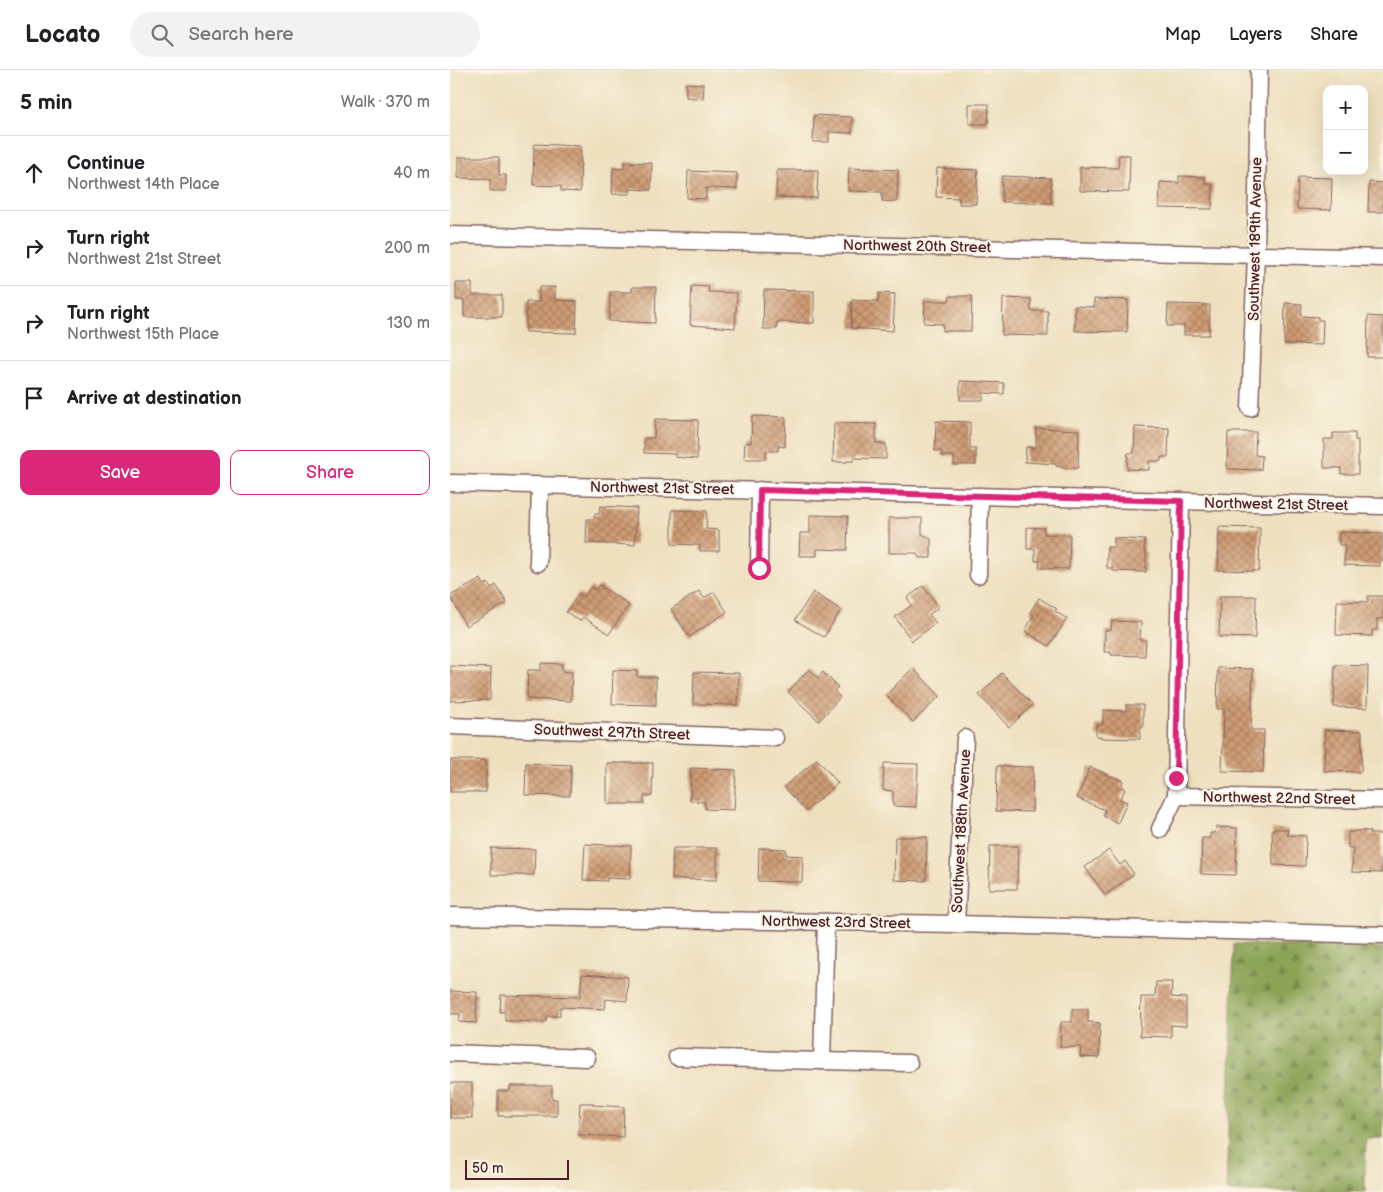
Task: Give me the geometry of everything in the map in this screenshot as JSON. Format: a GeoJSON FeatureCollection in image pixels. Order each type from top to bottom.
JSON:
{"type":"FeatureCollection","features":[{"type":"Feature","properties":{"kind":"street","name":"Southwest 189th Avenue"},"geometry":{"type":"LineString","coordinates":[[1250,408],[1256,254],[1259,70]]}},
{"type":"Feature","properties":{"kind":"street","name":"Northwest 20th Street"},"geometry":{"type":"LineString","coordinates":[[450,235],[1383,258]]}},
{"type":"Feature","properties":{"kind":"street","name":"Northwest 21st Street"},"geometry":{"type":"LineString","coordinates":[[450,483],[1383,506]]}},
{"type":"Feature","properties":{"kind":"street"},"geometry":{"type":"LineString","coordinates":[[538,563],[540,485]]}},
{"type":"Feature","properties":{"kind":"street"},"geometry":{"type":"LineString","coordinates":[[759,568],[760,490]]}},
{"type":"Feature","properties":{"kind":"street"},"geometry":{"type":"LineString","coordinates":[[978,575],[980,496]]}},
{"type":"Feature","properties":{"kind":"street"},"geometry":{"type":"LineString","coordinates":[[1160,829],[1176,796],[1181,501]]}},
{"type":"Feature","properties":{"kind":"street","name":"Southwest 297th Street"},"geometry":{"type":"LineString","coordinates":[[450,726],[775,738]]}},
{"type":"Feature","properties":{"kind":"street","name":"Southwest 188th Avenue"},"geometry":{"type":"LineString","coordinates":[[956,924],[965,738]]}},
{"type":"Feature","properties":{"kind":"street","name":"Northwest 22nd Street"},"geometry":{"type":"LineString","coordinates":[[1176,796],[1383,800]]}},
{"type":"Feature","properties":{"kind":"street","name":"Northwest 23rd Street"},"geometry":{"type":"LineString","coordinates":[[450,916],[956,924],[1383,935]]}},
{"type":"Feature","properties":{"kind":"street"},"geometry":{"type":"LineString","coordinates":[[822,1061],[826,922]]}},
{"type":"Feature","properties":{"kind":"street"},"geometry":{"type":"LineString","coordinates":[[450,1054],[587,1058]]}},
{"type":"Feature","properties":{"kind":"street"},"geometry":{"type":"LineString","coordinates":[[677,1057],[909,1063]]}},
{"type":"Feature","properties":{"kind":"green space"},"geometry":{"type":"Polygon","coordinates":[[[1234,944],[1383,948],[1383,1139],[1366,1139],[1365,1192],[1226,1192],[1234,944]]]}},
{"type":"Feature","properties":{"kind":"building"},"geometry":{"type":"Polygon","coordinates":[[[686,83],[704,84],[703,99],[686,97],[686,83]]]}},
{"type":"Feature","properties":{"kind":"building"},"geometry":{"type":"Polygon","coordinates":[[[969,104],[989,104],[988,124],[969,124],[969,104]]]}},
{"type":"Feature","properties":{"kind":"building"},"geometry":{"type":"Polygon","coordinates":[[[814,115],[852,117],[852,133],[829,132],[829,142],[813,142],[814,115]]]}},
{"type":"Feature","properties":{"kind":"building"},"geometry":{"type":"Polygon","coordinates":[[[534,144],[581,146],[580,192],[561,191],[561,186],[533,185],[534,144]]]}},
{"type":"Feature","properties":{"kind":"building"},"geometry":{"type":"Polygon","coordinates":[[[1119,155],[1130,155],[1129,192],[1080,191],[1080,167],[1118,168],[1119,155]]]}},
{"type":"Feature","properties":{"kind":"building"},"geometry":{"type":"Polygon","coordinates":[[[458,157],[499,157],[499,175],[506,175],[506,191],[490,191],[490,179],[458,178],[458,157]]]}},
{"type":"Feature","properties":{"kind":"building"},"geometry":{"type":"Polygon","coordinates":[[[625,162],[652,163],[651,190],[630,189],[630,194],[612,194],[613,168],[624,169],[625,162]]]}},
{"type":"Feature","properties":{"kind":"building"},"geometry":{"type":"Polygon","coordinates":[[[849,168],[898,170],[897,202],[882,201],[882,192],[848,191],[849,168]]]}},
{"type":"Feature","properties":{"kind":"building"},"geometry":{"type":"Polygon","coordinates":[[[937,168],[978,170],[976,204],[959,204],[959,198],[936,197],[937,168]]]}},
{"type":"Feature","properties":{"kind":"building"},"geometry":{"type":"Polygon","coordinates":[[[777,170],[818,170],[817,198],[776,197],[777,170]]]}},
{"type":"Feature","properties":{"kind":"building"},"geometry":{"type":"Polygon","coordinates":[[[688,171],[737,173],[737,189],[706,188],[706,199],[687,198],[688,171]]]}},
{"type":"Feature","properties":{"kind":"building"},"geometry":{"type":"Polygon","coordinates":[[[1002,176],[1051,178],[1051,203],[1002,202],[1002,176]]]}},
{"type":"Feature","properties":{"kind":"building"},"geometry":{"type":"Polygon","coordinates":[[[1179,176],[1205,177],[1205,184],[1213,184],[1212,209],[1159,208],[1160,182],[1179,183],[1179,176]]]}},
{"type":"Feature","properties":{"kind":"building"},"geometry":{"type":"Polygon","coordinates":[[[1298,177],[1332,178],[1331,210],[1297,209],[1298,177]]]}},
{"type":"Feature","properties":{"kind":"building"},"geometry":{"type":"Polygon","coordinates":[[[1369,182],[1383,183],[1383,212],[1368,212],[1369,182]]]}},
{"type":"Feature","properties":{"kind":"building"},"geometry":{"type":"Polygon","coordinates":[[[456,283],[472,283],[472,295],[502,295],[502,317],[464,317],[464,300],[456,300],[456,283]]]}},
{"type":"Feature","properties":{"kind":"building"},"geometry":{"type":"Polygon","coordinates":[[[692,286],[709,287],[708,292],[737,293],[735,328],[690,325],[692,286]]]}},
{"type":"Feature","properties":{"kind":"building"},"geometry":{"type":"Polygon","coordinates":[[[539,287],[555,287],[555,300],[577,301],[576,333],[526,332],[526,302],[539,302],[539,287]]]}},
{"type":"Feature","properties":{"kind":"building"},"geometry":{"type":"Polygon","coordinates":[[[632,287],[656,287],[655,323],[609,321],[610,292],[632,292],[632,287]]]}},
{"type":"Feature","properties":{"kind":"building"},"geometry":{"type":"Polygon","coordinates":[[[764,290],[814,291],[814,323],[777,322],[777,329],[763,329],[764,290]]]}},
{"type":"Feature","properties":{"kind":"building"},"geometry":{"type":"Polygon","coordinates":[[[879,293],[895,294],[893,331],[851,328],[852,300],[878,301],[879,293]]]}},
{"type":"Feature","properties":{"kind":"building"},"geometry":{"type":"Polygon","coordinates":[[[950,296],[972,296],[971,331],[943,331],[943,324],[924,323],[925,301],[949,301],[950,296]]]}},
{"type":"Feature","properties":{"kind":"building"},"geometry":{"type":"Polygon","coordinates":[[[1003,298],[1031,299],[1031,311],[1048,311],[1048,336],[1002,335],[1003,298]]]}},
{"type":"Feature","properties":{"kind":"building"},"geometry":{"type":"Polygon","coordinates":[[[1094,299],[1128,300],[1127,332],[1075,331],[1075,306],[1094,307],[1094,299]]]}},
{"type":"Feature","properties":{"kind":"building"},"geometry":{"type":"Polygon","coordinates":[[[1285,303],[1302,304],[1301,316],[1318,317],[1318,320],[1323,320],[1322,345],[1284,344],[1285,303]]]}},
{"type":"Feature","properties":{"kind":"building"},"geometry":{"type":"Polygon","coordinates":[[[1168,304],[1210,305],[1209,335],[1184,335],[1184,326],[1167,326],[1168,304]]]}},
{"type":"Feature","properties":{"kind":"building"},"geometry":{"type":"Polygon","coordinates":[[[1368,316],[1383,317],[1383,357],[1367,357],[1368,316]]]}},
{"type":"Feature","properties":{"kind":"building"},"geometry":{"type":"Polygon","coordinates":[[[960,381],[1004,383],[1004,394],[983,393],[983,400],[960,400],[960,381]]]}},
{"type":"Feature","properties":{"kind":"building"},"geometry":{"type":"Polygon","coordinates":[[[752,416],[786,417],[785,447],[778,446],[778,451],[766,451],[766,459],[744,459],[745,442],[751,443],[752,416]]]}},
{"type":"Feature","properties":{"kind":"building"},"geometry":{"type":"Polygon","coordinates":[[[655,419],[698,420],[697,459],[675,457],[675,454],[644,453],[644,438],[654,438],[655,419]]]}},
{"type":"Feature","properties":{"kind":"building"},"geometry":{"type":"Polygon","coordinates":[[[936,421],[970,422],[970,449],[976,449],[976,465],[954,465],[954,456],[942,456],[942,451],[935,451],[936,421]]]}},
{"type":"Feature","properties":{"kind":"building"},"geometry":{"type":"Polygon","coordinates":[[[834,423],[876,424],[876,443],[886,444],[886,459],[854,458],[854,461],[833,462],[834,423]]]}},
{"type":"Feature","properties":{"kind":"building"},"geometry":{"type":"Polygon","coordinates":[[[1135,427],[1169,428],[1168,457],[1161,457],[1161,461],[1149,461],[1149,470],[1127,469],[1128,453],[1134,453],[1135,427]]]}},
{"type":"Feature","properties":{"kind":"building"},"geometry":{"type":"Polygon","coordinates":[[[1036,428],[1079,430],[1078,468],[1063,468],[1056,466],[1056,464],[1025,462],[1026,447],[1036,448],[1036,428]]]}},
{"type":"Feature","properties":{"kind":"building"},"geometry":{"type":"Polygon","coordinates":[[[1228,432],[1256,432],[1255,455],[1262,456],[1261,470],[1227,469],[1228,432]]]}},
{"type":"Feature","properties":{"kind":"building"},"geometry":{"type":"Polygon","coordinates":[[[1333,433],[1355,433],[1355,440],[1358,440],[1358,474],[1341,474],[1341,468],[1324,468],[1324,439],[1333,439],[1333,433]]]}},
{"type":"Feature","properties":{"kind":"building"},"geometry":{"type":"Polygon","coordinates":[[[600,506],[637,508],[635,545],[586,543],[587,519],[594,519],[595,514],[599,514],[600,506]]]}},
{"type":"Feature","properties":{"kind":"building"},"geometry":{"type":"Polygon","coordinates":[[[672,510],[707,511],[706,529],[719,530],[719,551],[700,551],[700,545],[672,544],[672,510]]]}},
{"type":"Feature","properties":{"kind":"building"},"geometry":{"type":"Polygon","coordinates":[[[810,515],[848,516],[847,550],[817,549],[817,556],[799,556],[800,533],[810,533],[810,515]]]}},
{"type":"Feature","properties":{"kind":"building"},"geometry":{"type":"Polygon","coordinates":[[[889,518],[922,518],[922,534],[931,539],[931,558],[919,558],[917,553],[889,553],[889,518]]]}},
{"type":"Feature","properties":{"kind":"building"},"geometry":{"type":"Polygon","coordinates":[[[1027,527],[1044,528],[1044,534],[1070,535],[1069,569],[1039,568],[1040,561],[1035,561],[1035,549],[1027,549],[1027,527]]]}},
{"type":"Feature","properties":{"kind":"building"},"geometry":{"type":"Polygon","coordinates":[[[1219,527],[1260,528],[1259,571],[1218,570],[1219,527]]]}},
{"type":"Feature","properties":{"kind":"building"},"geometry":{"type":"Polygon","coordinates":[[[1339,532],[1382,533],[1382,561],[1380,561],[1380,566],[1344,565],[1345,545],[1339,545],[1339,532]]]}},
{"type":"Feature","properties":{"kind":"building"},"geometry":{"type":"Polygon","coordinates":[[[1114,538],[1145,540],[1146,572],[1113,571],[1113,568],[1107,568],[1107,547],[1114,547],[1114,538]]]}},
{"type":"Feature","properties":{"kind":"building"},"geometry":{"type":"Polygon","coordinates":[[[481,579],[484,585],[488,583],[491,588],[496,585],[507,603],[466,626],[450,596],[481,579]]]}},
{"type":"Feature","properties":{"kind":"building"},"geometry":{"type":"Polygon","coordinates":[[[599,585],[629,605],[609,634],[583,617],[580,621],[566,612],[579,593],[584,597],[591,587],[595,590],[599,585]]]}},
{"type":"Feature","properties":{"kind":"building"},"geometry":{"type":"Polygon","coordinates":[[[923,586],[939,607],[929,615],[936,623],[912,641],[895,617],[912,605],[907,598],[923,586]]]}},
{"type":"Feature","properties":{"kind":"building"},"geometry":{"type":"Polygon","coordinates":[[[699,591],[704,598],[714,592],[727,612],[689,637],[671,609],[699,591]]]}},
{"type":"Feature","properties":{"kind":"building"},"geometry":{"type":"Polygon","coordinates":[[[813,592],[841,610],[824,637],[795,620],[813,592]]]}},
{"type":"Feature","properties":{"kind":"building"},"geometry":{"type":"Polygon","coordinates":[[[1220,596],[1256,596],[1255,638],[1219,637],[1220,596]]]}},
{"type":"Feature","properties":{"kind":"building"},"geometry":{"type":"Polygon","coordinates":[[[1368,596],[1383,596],[1383,619],[1377,619],[1377,630],[1372,630],[1372,636],[1336,635],[1337,601],[1368,602],[1368,596]]]}},
{"type":"Feature","properties":{"kind":"building"},"geometry":{"type":"Polygon","coordinates":[[[1039,598],[1057,609],[1055,611],[1067,619],[1049,646],[1025,631],[1034,615],[1030,612],[1039,598]]]}},
{"type":"Feature","properties":{"kind":"building"},"geometry":{"type":"Polygon","coordinates":[[[1112,621],[1141,622],[1140,640],[1146,640],[1145,656],[1111,655],[1111,652],[1104,652],[1105,630],[1111,630],[1112,621]]]}},
{"type":"Feature","properties":{"kind":"building"},"geometry":{"type":"Polygon","coordinates":[[[541,663],[562,664],[562,671],[572,672],[571,701],[527,699],[528,670],[541,670],[541,663]]]}},
{"type":"Feature","properties":{"kind":"building"},"geometry":{"type":"Polygon","coordinates":[[[1335,665],[1368,666],[1367,708],[1334,707],[1335,665]]]}},
{"type":"Feature","properties":{"kind":"building"},"geometry":{"type":"Polygon","coordinates":[[[450,666],[491,668],[490,700],[450,701],[450,666]]]}},
{"type":"Feature","properties":{"kind":"building"},"geometry":{"type":"Polygon","coordinates":[[[913,668],[940,696],[913,722],[886,695],[913,668]]]}},
{"type":"Feature","properties":{"kind":"building"},"geometry":{"type":"Polygon","coordinates":[[[1218,668],[1253,669],[1251,730],[1264,730],[1263,772],[1222,771],[1224,709],[1217,709],[1218,668]]]}},
{"type":"Feature","properties":{"kind":"building"},"geometry":{"type":"Polygon","coordinates":[[[809,669],[818,678],[823,672],[838,687],[834,691],[840,697],[819,721],[788,692],[809,669]]]}},
{"type":"Feature","properties":{"kind":"building"},"geometry":{"type":"Polygon","coordinates":[[[613,670],[637,671],[637,677],[656,677],[656,705],[612,704],[613,670]]]}},
{"type":"Feature","properties":{"kind":"building"},"geometry":{"type":"Polygon","coordinates":[[[694,672],[739,673],[738,705],[693,704],[694,672]]]}},
{"type":"Feature","properties":{"kind":"building"},"geometry":{"type":"Polygon","coordinates":[[[1002,673],[1033,705],[1009,727],[979,695],[1002,673]]]}},
{"type":"Feature","properties":{"kind":"building"},"geometry":{"type":"Polygon","coordinates":[[[1126,705],[1143,705],[1143,727],[1140,727],[1140,739],[1102,738],[1096,736],[1096,725],[1103,725],[1103,710],[1126,711],[1126,705]]]}},
{"type":"Feature","properties":{"kind":"building"},"geometry":{"type":"Polygon","coordinates":[[[1325,730],[1362,731],[1361,772],[1324,771],[1325,730]]]}},
{"type":"Feature","properties":{"kind":"building"},"geometry":{"type":"Polygon","coordinates":[[[817,759],[838,783],[806,811],[784,787],[817,759]]]}},
{"type":"Feature","properties":{"kind":"building"},"geometry":{"type":"Polygon","coordinates":[[[450,760],[486,760],[486,792],[450,792],[450,760]]]}},
{"type":"Feature","properties":{"kind":"building"},"geometry":{"type":"Polygon","coordinates":[[[526,763],[571,765],[570,796],[525,795],[526,763]]]}},
{"type":"Feature","properties":{"kind":"building"},"geometry":{"type":"Polygon","coordinates":[[[607,763],[653,763],[652,796],[644,796],[644,804],[607,804],[607,763]]]}},
{"type":"Feature","properties":{"kind":"building"},"geometry":{"type":"Polygon","coordinates":[[[884,763],[918,764],[916,807],[893,806],[893,791],[883,790],[884,763]]]}},
{"type":"Feature","properties":{"kind":"building"},"geometry":{"type":"Polygon","coordinates":[[[997,766],[1033,767],[1032,812],[996,811],[997,766]]]}},
{"type":"Feature","properties":{"kind":"building"},"geometry":{"type":"Polygon","coordinates":[[[1090,767],[1123,781],[1121,787],[1125,789],[1120,799],[1127,802],[1118,823],[1103,816],[1105,810],[1077,798],[1090,767]]]}},
{"type":"Feature","properties":{"kind":"building"},"geometry":{"type":"Polygon","coordinates":[[[691,768],[736,770],[734,810],[705,809],[705,802],[690,801],[691,768]]]}},
{"type":"Feature","properties":{"kind":"building"},"geometry":{"type":"Polygon","coordinates":[[[1216,827],[1237,828],[1236,875],[1201,874],[1202,838],[1210,838],[1210,833],[1215,833],[1216,827]]]}},
{"type":"Feature","properties":{"kind":"building"},"geometry":{"type":"Polygon","coordinates":[[[1272,829],[1288,829],[1287,835],[1306,836],[1305,866],[1273,865],[1272,829]]]}},
{"type":"Feature","properties":{"kind":"building"},"geometry":{"type":"Polygon","coordinates":[[[1370,831],[1370,834],[1382,834],[1381,873],[1352,872],[1353,848],[1348,848],[1348,832],[1370,831]]]}},
{"type":"Feature","properties":{"kind":"building"},"geometry":{"type":"Polygon","coordinates":[[[895,837],[927,837],[926,881],[894,880],[895,837]]]}},
{"type":"Feature","properties":{"kind":"building"},"geometry":{"type":"Polygon","coordinates":[[[585,844],[631,846],[630,879],[607,878],[607,881],[583,880],[585,844]]]}},
{"type":"Feature","properties":{"kind":"building"},"geometry":{"type":"Polygon","coordinates":[[[990,846],[1018,846],[1017,889],[989,889],[990,846]]]}},
{"type":"Feature","properties":{"kind":"building"},"geometry":{"type":"Polygon","coordinates":[[[491,848],[535,849],[534,875],[491,875],[491,848]]]}},
{"type":"Feature","properties":{"kind":"building"},"geometry":{"type":"Polygon","coordinates":[[[673,848],[717,848],[717,880],[672,879],[673,848]]]}},
{"type":"Feature","properties":{"kind":"building"},"geometry":{"type":"Polygon","coordinates":[[[759,848],[786,849],[786,855],[803,856],[802,882],[758,881],[759,848]]]}},
{"type":"Feature","properties":{"kind":"building"},"geometry":{"type":"Polygon","coordinates":[[[1109,850],[1120,865],[1125,861],[1134,874],[1105,895],[1085,867],[1109,850]]]}},
{"type":"Feature","properties":{"kind":"building"},"geometry":{"type":"Polygon","coordinates":[[[582,974],[628,977],[627,1001],[606,999],[605,1009],[560,1007],[560,1016],[547,1016],[546,1022],[505,1021],[505,1012],[500,1012],[501,995],[580,997],[582,974]]]}},
{"type":"Feature","properties":{"kind":"building"},"geometry":{"type":"Polygon","coordinates":[[[1156,982],[1172,982],[1171,997],[1186,998],[1186,1026],[1171,1025],[1171,1037],[1140,1036],[1141,997],[1155,997],[1156,982]]]}},
{"type":"Feature","properties":{"kind":"building"},"geometry":{"type":"Polygon","coordinates":[[[450,991],[477,992],[476,1023],[459,1022],[460,1014],[450,1014],[450,991]]]}},
{"type":"Feature","properties":{"kind":"building"},"geometry":{"type":"Polygon","coordinates":[[[1072,1009],[1088,1009],[1088,1022],[1100,1023],[1099,1058],[1080,1057],[1081,1047],[1060,1047],[1061,1022],[1072,1022],[1072,1009]]]}},
{"type":"Feature","properties":{"kind":"building"},"geometry":{"type":"Polygon","coordinates":[[[450,1083],[472,1083],[472,1118],[450,1118],[450,1083]]]}},
{"type":"Feature","properties":{"kind":"building"},"geometry":{"type":"Polygon","coordinates":[[[510,1086],[552,1086],[552,1099],[557,1099],[557,1116],[498,1116],[498,1091],[510,1091],[510,1086]]]}},
{"type":"Feature","properties":{"kind":"building"},"geometry":{"type":"Polygon","coordinates":[[[580,1103],[624,1107],[623,1137],[578,1135],[580,1103]]]}},
{"type":"Feature","properties":{"kind":"route"},"geometry":{"type":"LineString","coordinates":[[759,568],[760,490],[1181,501],[1176,778]]}}]}
